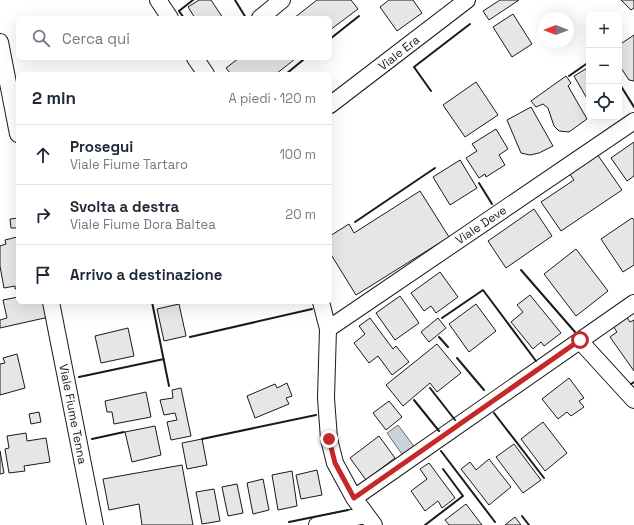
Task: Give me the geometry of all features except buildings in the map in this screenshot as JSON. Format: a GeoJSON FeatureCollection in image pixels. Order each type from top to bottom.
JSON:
{"type":"FeatureCollection","features":[{"type":"Feature","properties":{"kind":"street"},"geometry":{"type":"LineString","coordinates":[[158,0],[169,16]]}},
{"type":"Feature","properties":{"kind":"street"},"geometry":{"type":"LineString","coordinates":[[262,16],[282,0]]}},
{"type":"Feature","properties":{"kind":"street","name":"Viale Era"},"geometry":{"type":"LineString","coordinates":[[332,103],[467,0]]}},
{"type":"Feature","properties":{"kind":"street"},"geometry":{"type":"LineString","coordinates":[[0,42],[16,124]]}},
{"type":"Feature","properties":{"kind":"street","name":"Viale Deve"},"geometry":{"type":"LineString","coordinates":[[328,329],[634,121]]}},
{"type":"Feature","properties":{"kind":"street"},"geometry":{"type":"LineString","coordinates":[[354,498],[634,303]]}},
{"type":"Feature","properties":{"kind":"street","name":"Viale Fiume Tenna"},"geometry":{"type":"LineString","coordinates":[[51,304],[95,525]]}},
{"type":"Feature","properties":{"kind":"street"},"geometry":{"type":"LineString","coordinates":[[322,304],[328,329],[326,398],[329,439],[335,463],[354,498],[370,520]]}},
{"type":"Feature","properties":{"kind":"street"},"geometry":{"type":"LineString","coordinates":[[580,340],[634,400]]}},
{"type":"Feature","properties":{"kind":"street"},"geometry":{"type":"LineString","coordinates":[[317,525],[370,520]]}},
{"type":"Feature","properties":{"kind":"shaded area"},"geometry":{"type":"Polygon","coordinates":[[[398,425],[416,449],[404,457],[387,433],[398,425]]]}},
{"type":"Feature","properties":{"kind":"wall"},"geometry":{"type":"LineString","coordinates":[[183,16],[179,11],[193,0]]}},
{"type":"Feature","properties":{"kind":"wall"},"geometry":{"type":"LineString","coordinates":[[235,0],[245,16]]}},
{"type":"Feature","properties":{"kind":"wall"},"geometry":{"type":"LineString","coordinates":[[332,37],[359,16]]}},
{"type":"Feature","properties":{"kind":"wall"},"geometry":{"type":"LineString","coordinates":[[431,91],[414,67],[470,24]]}},
{"type":"Feature","properties":{"kind":"wall"},"geometry":{"type":"LineString","coordinates":[[288,72],[303,60]]}},
{"type":"Feature","properties":{"kind":"wall"},"geometry":{"type":"LineString","coordinates":[[569,76],[586,64]]}},
{"type":"Feature","properties":{"kind":"wall"},"geometry":{"type":"LineString","coordinates":[[620,84],[634,107]]}},
{"type":"Feature","properties":{"kind":"wall"},"geometry":{"type":"LineString","coordinates":[[355,222],[435,168]]}},
{"type":"Feature","properties":{"kind":"wall"},"geometry":{"type":"LineString","coordinates":[[479,183],[492,204]]}},
{"type":"Feature","properties":{"kind":"wall"},"geometry":{"type":"LineString","coordinates":[[521,270],[575,332]]}},
{"type":"Feature","properties":{"kind":"wall"},"geometry":{"type":"LineString","coordinates":[[442,318],[483,290],[536,361]]}},
{"type":"Feature","properties":{"kind":"wall"},"geometry":{"type":"LineString","coordinates":[[152,304],[169,386]]}},
{"type":"Feature","properties":{"kind":"wall"},"geometry":{"type":"LineString","coordinates":[[190,337],[312,309]]}},
{"type":"Feature","properties":{"kind":"wall"},"geometry":{"type":"LineString","coordinates":[[439,337],[448,347]]}},
{"type":"Feature","properties":{"kind":"wall"},"geometry":{"type":"LineString","coordinates":[[457,358],[484,390]]}},
{"type":"Feature","properties":{"kind":"wall"},"geometry":{"type":"LineString","coordinates":[[79,377],[164,359]]}},
{"type":"Feature","properties":{"kind":"wall"},"geometry":{"type":"LineString","coordinates":[[430,388],[455,420]]}},
{"type":"Feature","properties":{"kind":"wall"},"geometry":{"type":"LineString","coordinates":[[414,400],[439,431]]}},
{"type":"Feature","properties":{"kind":"wall"},"geometry":{"type":"LineString","coordinates":[[494,413],[544,478]]}},
{"type":"Feature","properties":{"kind":"wall"},"geometry":{"type":"LineString","coordinates":[[202,439],[316,415]]}},
{"type":"Feature","properties":{"kind":"wall"},"geometry":{"type":"LineString","coordinates":[[92,439],[124,432]]}},
{"type":"Feature","properties":{"kind":"wall"},"geometry":{"type":"LineString","coordinates":[[441,451],[495,522]]}},
{"type":"Feature","properties":{"kind":"wall"},"geometry":{"type":"LineString","coordinates":[[425,525],[463,496],[443,469]]}},
{"type":"Feature","properties":{"kind":"wall"},"geometry":{"type":"LineString","coordinates":[[289,522],[348,510]]}},
{"type":"Feature","properties":{"kind":"wall"},"geometry":{"type":"LineString","coordinates":[[522,516],[529,525]]}},
{"type":"Feature","properties":{"kind":"route"},"geometry":{"type":"LineString","coordinates":[[329,439],[335,463],[354,498],[389,475],[580,340]]}}]}
